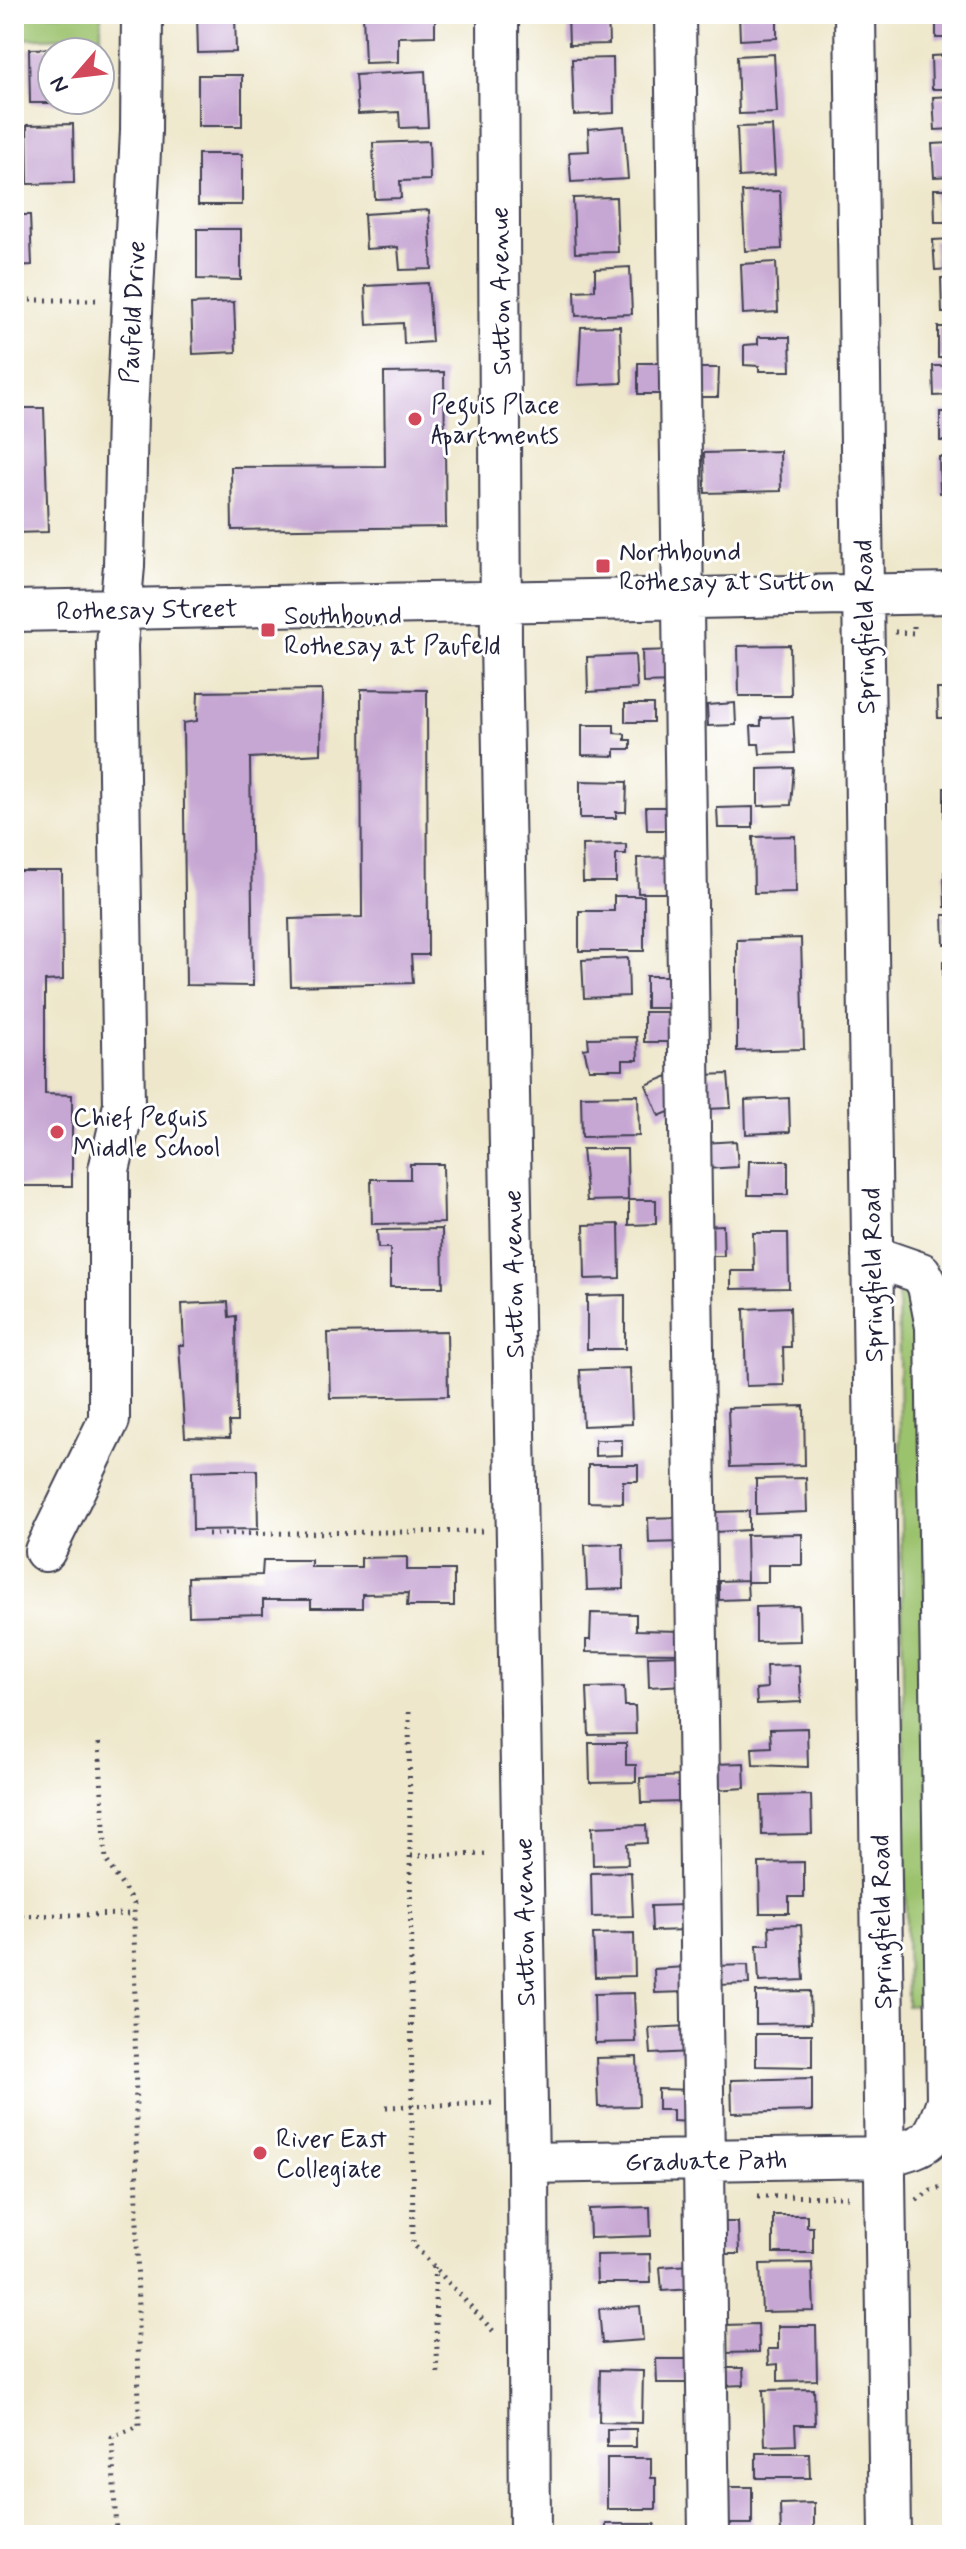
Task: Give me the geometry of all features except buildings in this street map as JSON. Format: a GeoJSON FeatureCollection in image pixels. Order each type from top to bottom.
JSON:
{"type":"FeatureCollection","features":[{"type":"Feature","properties":{"kind":"street","name":"Paufeld Drive"},"geometry":{"type":"LineString","coordinates":[[45,1551],[109,1420],[109,1170],[124,1105],[119,609],[124,566],[132,299],[141,131],[142,14]]}},
{"type":"Feature","properties":{"kind":"street","name":"Sutton Avenue"},"geometry":{"type":"LineString","coordinates":[[498,14],[503,603],[528,2163],[530,2535]]}},
{"type":"Feature","properties":{"kind":"street"},"geometry":{"type":"LineString","coordinates":[[675,14],[709,2535]]}},
{"type":"Feature","properties":{"kind":"street","name":"Springfield Road"},"geometry":{"type":"LineString","coordinates":[[855,14],[890,2535]]}},
{"type":"Feature","properties":{"kind":"street","name":"Rothesay Street"},"geometry":{"type":"LineString","coordinates":[[14,611],[952,593]]}},
{"type":"Feature","properties":{"kind":"street","name":"Graduate Path"},"geometry":{"type":"LineString","coordinates":[[528,2163],[884,2157],[919,2147],[936,2134],[947,2100],[936,1327],[928,1286],[921,1273],[872,1256]]}},
{"type":"Feature","properties":{"kind":"path"},"geometry":{"type":"LineString","coordinates":[[14,15],[32,14]]}},
{"type":"Feature","properties":{"kind":"path"},"geometry":{"type":"LineString","coordinates":[[14,300],[132,299]]}},
{"type":"Feature","properties":{"kind":"path"},"geometry":{"type":"LineString","coordinates":[[890,632],[914,633]]}},
{"type":"Feature","properties":{"kind":"path"},"geometry":{"type":"LineString","coordinates":[[208,1534],[486,1531]]}},
{"type":"Feature","properties":{"kind":"path"},"geometry":{"type":"LineString","coordinates":[[409,1712],[413,2244],[499,2337]]}},
{"type":"Feature","properties":{"kind":"path"},"geometry":{"type":"LineString","coordinates":[[99,1743],[106,1860],[134,1904],[139,2426],[112,2437],[116,2535]]}},
{"type":"Feature","properties":{"kind":"path"},"geometry":{"type":"LineString","coordinates":[[411,1856],[490,1854]]}},
{"type":"Feature","properties":{"kind":"path"},"geometry":{"type":"LineString","coordinates":[[14,1916],[134,1914]]}},
{"type":"Feature","properties":{"kind":"path"},"geometry":{"type":"LineString","coordinates":[[386,2107],[527,2102]]}},
{"type":"Feature","properties":{"kind":"path"},"geometry":{"type":"LineString","coordinates":[[916,2200],[931,2190],[952,2184]]}},
{"type":"Feature","properties":{"kind":"path"},"geometry":{"type":"LineString","coordinates":[[433,2266],[438,2378]]}},
{"type":"Feature","properties":{"kind":"green space"},"geometry":{"type":"Polygon","coordinates":[[[14,14],[101,14],[101,36],[14,39],[14,14]]]}},
{"type":"Feature","properties":{"kind":"green space"},"geometry":{"type":"Polygon","coordinates":[[[898,1280],[910,1280],[921,1308],[937,2003],[907,2006],[898,1280]]]}},
{"type":"Feature","properties":{"kind":"place","name":"Peguis Place Apartments"},"geometry":{"type":"Point","coordinates":[415,419]}},
{"type":"Feature","properties":{"kind":"place","name":"Northbound Rothesay at Sutton"},"geometry":{"type":"Point","coordinates":[603,566]}},
{"type":"Feature","properties":{"kind":"place","name":"Southbound Rothesay at Paufeld"},"geometry":{"type":"Point","coordinates":[268,630]}},
{"type":"Feature","properties":{"kind":"place","name":"Chief Peguis Middle School"},"geometry":{"type":"Point","coordinates":[57,1132]}},
{"type":"Feature","properties":{"kind":"place","name":"River East Collegiate"},"geometry":{"type":"Point","coordinates":[260,2153]}}]}
